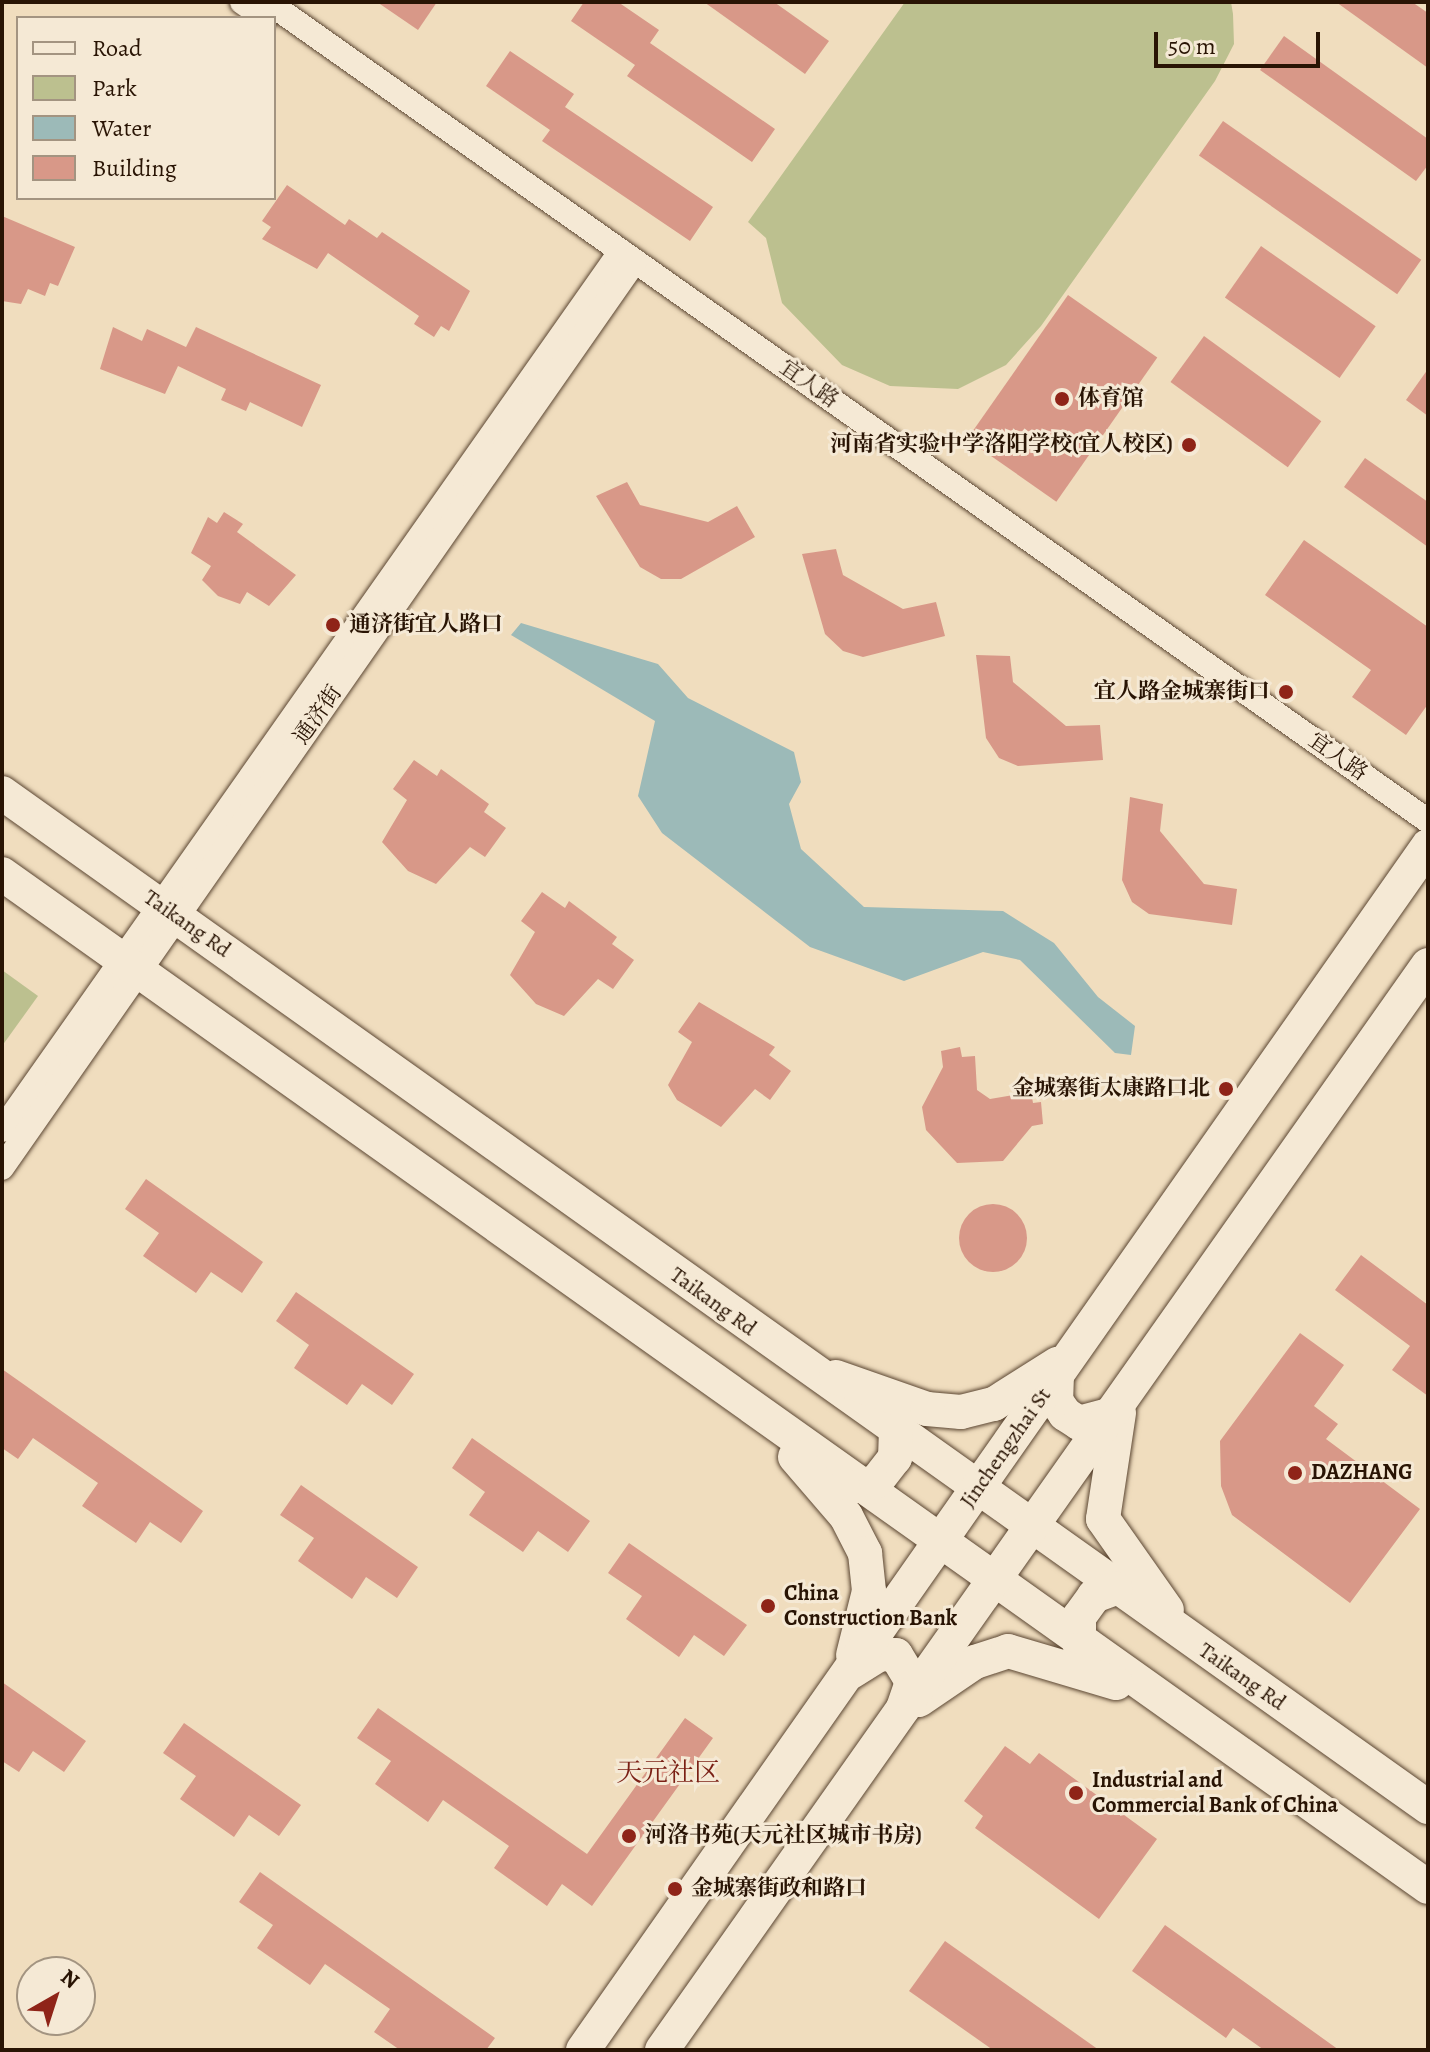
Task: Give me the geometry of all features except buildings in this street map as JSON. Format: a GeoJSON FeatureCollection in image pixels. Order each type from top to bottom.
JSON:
{"type":"FeatureCollection","features":[{"type":"Feature","properties":{"kind":"main road","name":"Taikang Rd"},"geometry":{"type":"LineString","coordinates":[[2,793],[976,1490],[1428,1807]]}},
{"type":"Feature","properties":{"kind":"main road","name":"Jinchengzhai St"},"geometry":{"type":"LineString","coordinates":[[583,2050],[1428,846]]}},
{"type":"Feature","properties":{"kind":"main road"},"geometry":{"type":"LineString","coordinates":[[2,874],[992,1583],[1428,1887]]}},
{"type":"Feature","properties":{"kind":"main road"},"geometry":{"type":"LineString","coordinates":[[662,2050],[1428,965]]}},
{"type":"Feature","properties":{"kind":"main road"},"geometry":{"type":"LineString","coordinates":[[801,1365],[927,1409],[961,1412],[994,1404],[1064,1365]]}},
{"type":"Feature","properties":{"kind":"main road"},"geometry":{"type":"LineString","coordinates":[[1064,1365],[1056,1401],[1065,1414],[1079,1423],[1116,1406]]}},
{"type":"Feature","properties":{"kind":"main road"},"geometry":{"type":"LineString","coordinates":[[1116,1406],[1103,1485],[1103,1519],[1121,1553],[1193,1642]]}},
{"type":"Feature","properties":{"kind":"main road"},"geometry":{"type":"LineString","coordinates":[[758,1415],[846,1516],[865,1553],[869,1591],[848,1674]]}},
{"type":"Feature","properties":{"kind":"main road"},"geometry":{"type":"LineString","coordinates":[[858,1486],[876,1482],[895,1458],[896,1433]]}},
{"type":"Feature","properties":{"kind":"main road"},"geometry":{"type":"LineString","coordinates":[[1079,1643],[1079,1617],[1094,1596],[1116,1588]]}},
{"type":"Feature","properties":{"kind":"main road"},"geometry":{"type":"LineString","coordinates":[[902,1711],[975,1662],[1008,1651],[1155,1697]]}},
{"type":"Feature","properties":{"kind":"main road"},"geometry":{"type":"LineString","coordinates":[[848,1674],[880,1654],[896,1655],[912,1682],[902,1711]]}},
{"type":"Feature","properties":{"kind":"street"},"geometry":{"type":"LineString","coordinates":[[242,2],[262,16]]}},
{"type":"Feature","properties":{"kind":"street","name":"宜人路"},"geometry":{"type":"LineString","coordinates":[[268,2],[624,262],[1428,839]]}},
{"type":"Feature","properties":{"kind":"street","name":"宜人路"},"geometry":{"type":"LineString","coordinates":[[276,25],[624,262],[1428,821]]}},
{"type":"Feature","properties":{"kind":"street","name":"通济街"},"geometry":{"type":"LineString","coordinates":[[2,1168],[131,965],[624,262]]}},
{"type":"Feature","properties":{"kind":"street","name":"通济街"},"geometry":{"type":"LineString","coordinates":[[2,1130],[131,965]]}},
{"type":"Feature","properties":{"kind":"green space"},"geometry":{"type":"Polygon","coordinates":[[[905,2],[1231,2],[1233,14],[1234,44],[1215,81],[1041,326],[1006,365],[958,389],[890,386],[842,365],[782,303],[766,238],[748,222],[905,2]]]}},
{"type":"Feature","properties":{"kind":"green space"},"geometry":{"type":"Polygon","coordinates":[[[2,970],[38,996],[2,1046],[2,970]]]}},
{"type":"Feature","properties":{"kind":"water"},"geometry":{"type":"Polygon","coordinates":[[[521,623],[658,664],[688,698],[794,752],[801,782],[789,804],[801,849],[864,907],[1003,911],[1054,943],[1098,997],[1135,1026],[1131,1055],[1115,1053],[1020,960],[983,952],[904,981],[810,947],[662,833],[638,796],[655,721],[511,635],[521,623]]]}},
{"type":"Feature","properties":{"kind":"place","name":"体育馆"},"geometry":{"type":"Point","coordinates":[1062,399]}},
{"type":"Feature","properties":{"kind":"place","name":"河南省实验中学洛阳学校(宜人校区)"},"geometry":{"type":"Point","coordinates":[1189,445]}},
{"type":"Feature","properties":{"kind":"place","name":"通济街宜人路口"},"geometry":{"type":"Point","coordinates":[333,625]}},
{"type":"Feature","properties":{"kind":"place","name":"宜人路金城寨街口"},"geometry":{"type":"Point","coordinates":[1286,692]}},
{"type":"Feature","properties":{"kind":"place","name":"金城寨街太康路口北"},"geometry":{"type":"Point","coordinates":[1226,1089]}},
{"type":"Feature","properties":{"kind":"place","name":"DAZHANG"},"geometry":{"type":"Point","coordinates":[1295,1473]}},
{"type":"Feature","properties":{"kind":"place","name":"China Construction Bank"},"geometry":{"type":"Point","coordinates":[768,1606]}},
{"type":"Feature","properties":{"kind":"place","name":"Industrial and Commercial Bank of China"},"geometry":{"type":"Point","coordinates":[1076,1793]}},
{"type":"Feature","properties":{"kind":"place","name":"河洛书苑(天元社区城市书房)"},"geometry":{"type":"Point","coordinates":[629,1836]}},
{"type":"Feature","properties":{"kind":"place","name":"金城寨街政和路口"},"geometry":{"type":"Point","coordinates":[675,1889]}},
{"type":"Feature","properties":{"kind":"district","name":"天元社区"},"geometry":{"type":"Point","coordinates":[668,1773]}}]}
